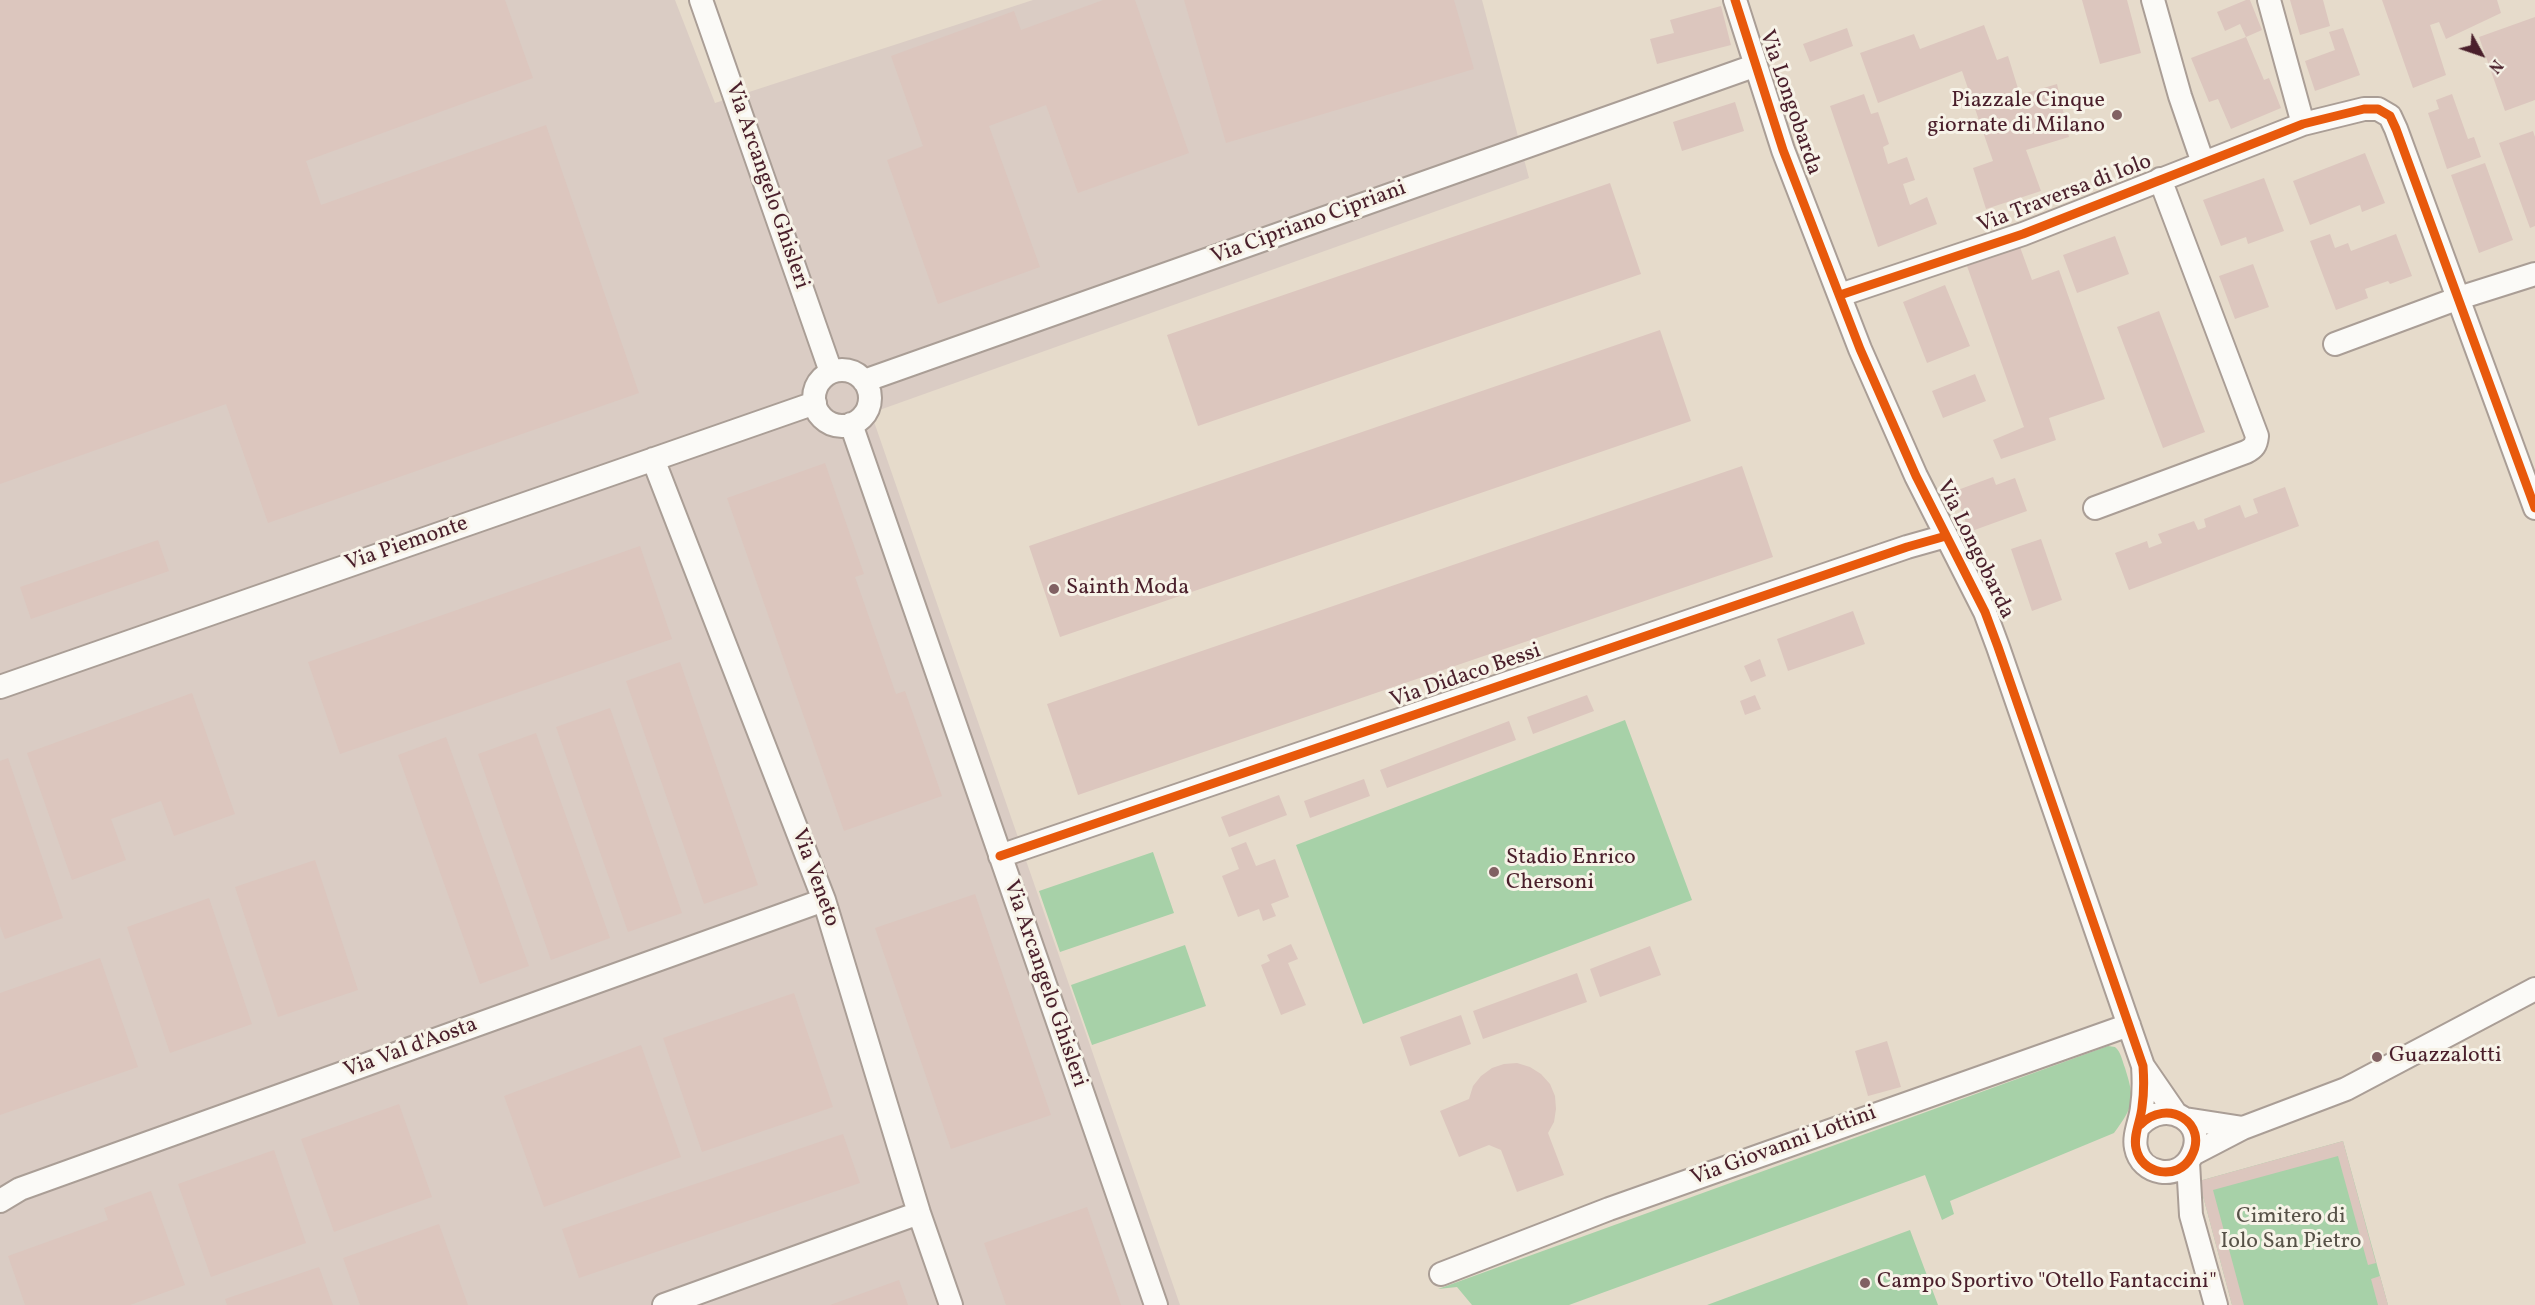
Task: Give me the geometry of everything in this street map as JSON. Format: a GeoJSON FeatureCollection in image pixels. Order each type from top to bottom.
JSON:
{"type":"FeatureCollection","features":[{"type":"Feature","properties":{"kind":"street","name":"Via Arcangelo Ghisleri"},"geometry":{"type":"LineString","coordinates":[[701,0],[831,372]]}},
{"type":"Feature","properties":{"kind":"street","name":"Via Longobarda"},"geometry":{"type":"LineString","coordinates":[[1734,0],[1783,150],[1865,360],[1946,536],[1970,578],[1989,620],[2143,1066],[2144,1089],[2135,1145],[2138,1155],[2152,1170],[2162,1173]]}},
{"type":"Feature","properties":{"kind":"street"},"geometry":{"type":"LineString","coordinates":[[2153,0],[2180,96],[2203,163]]}},
{"type":"Feature","properties":{"kind":"street"},"geometry":{"type":"LineString","coordinates":[[2269,0],[2303,124]]}},
{"type":"Feature","properties":{"kind":"street","name":"Via Cipriano Cipriani"},"geometry":{"type":"LineString","coordinates":[[864,381],[1754,66]]}},
{"type":"Feature","properties":{"kind":"street","name":"Via Traversa di Iolo"},"geometry":{"type":"LineString","coordinates":[[1840,295],[2023,234],[2303,124],[2364,109],[2378,109],[2390,116],[2459,298]]}},
{"type":"Feature","properties":{"kind":"street"},"geometry":{"type":"LineString","coordinates":[[2095,508],[2246,452],[2256,443],[2257,436],[2160,179]]}},
{"type":"Feature","properties":{"kind":"street"},"geometry":{"type":"LineString","coordinates":[[2335,344],[2459,298],[2535,274]]}},
{"type":"Feature","properties":{"kind":"street"},"geometry":{"type":"LineString","coordinates":[[2459,298],[2535,508]]}},
{"type":"Feature","properties":{"kind":"street"},"geometry":{"type":"LineString","coordinates":[[849,371],[864,381],[868,389],[869,406],[859,420],[843,426],[828,422],[817,411],[814,403],[818,385],[831,372],[849,371]]}},
{"type":"Feature","properties":{"kind":"street","name":"Via Piemonte"},"geometry":{"type":"LineString","coordinates":[[0,687],[814,403]]}},
{"type":"Feature","properties":{"kind":"street","name":"Via Arcangelo Ghisleri"},"geometry":{"type":"LineString","coordinates":[[851,424],[1156,1305]]}},
{"type":"Feature","properties":{"kind":"street","name":"Via Veneto"},"geometry":{"type":"LineString","coordinates":[[653,459],[824,900],[919,1213],[951,1305]]}},
{"type":"Feature","properties":{"kind":"street","name":"Via Didaco Bessi"},"geometry":{"type":"LineString","coordinates":[[1000,855],[1907,547],[1946,536]]}},
{"type":"Feature","properties":{"kind":"street","name":"Via Val d'Aosta"},"geometry":{"type":"LineString","coordinates":[[0,1201],[20,1189],[824,900]]}},
{"type":"Feature","properties":{"kind":"street"},"geometry":{"type":"LineString","coordinates":[[2216,1305],[2191,1215],[2162,1173],[2180,1169],[2190,1158],[2243,1128],[2346,1089],[2535,989]]}},
{"type":"Feature","properties":{"kind":"street","name":"Via Giovanni Lottini"},"geometry":{"type":"LineString","coordinates":[[1441,1274],[1609,1209],[2129,1025]]}},
{"type":"Feature","properties":{"kind":"street","name":"Via Longobarda"},"geometry":{"type":"LineString","coordinates":[[2143,1066],[2194,1135],[2190,1158],[2191,1215]]}},
{"type":"Feature","properties":{"kind":"street"},"geometry":{"type":"LineString","coordinates":[[2140,1125],[2156,1113],[2166,1112],[2180,1117],[2243,1128]]}},
{"type":"Feature","properties":{"kind":"street"},"geometry":{"type":"LineString","coordinates":[[664,1305],[919,1213]]}},
{"type":"Feature","properties":{"kind":"shaded area"},"geometry":{"type":"Polygon","coordinates":[[[0,0],[675,0],[715,103],[1033,0],[1482,0],[1529,178],[871,413],[1180,1305],[0,1305],[0,0]]]}},
{"type":"Feature","properties":{"kind":"green space","name":"Stadio Enrico Chersoni"},"geometry":{"type":"Polygon","coordinates":[[[1625,720],[1692,900],[1363,1024],[1296,845],[1625,720]]]}},
{"type":"Feature","properties":{"kind":"green space"},"geometry":{"type":"Polygon","coordinates":[[[1153,852],[1174,913],[1060,952],[1039,891],[1153,852]]]}},
{"type":"Feature","properties":{"kind":"green space"},"geometry":{"type":"Polygon","coordinates":[[[1185,945],[1206,1006],[1092,1045],[1071,985],[1185,945]]]}},
{"type":"Feature","properties":{"kind":"green space"},"geometry":{"type":"Polygon","coordinates":[[[2108,1046],[2115,1047],[2120,1054],[2131,1096],[2126,1116],[2114,1133],[1950,1201],[1954,1214],[1942,1220],[1925,1175],[1569,1305],[1472,1305],[1457,1287],[1438,1289],[2108,1046]]]}},
{"type":"Feature","properties":{"kind":"green space","name":"Cimitero di Iolo San Pietro"},"geometry":{"type":"Polygon","coordinates":[[[2343,1141],[2388,1305],[2232,1305],[2199,1181],[2343,1141]]]}},
{"type":"Feature","properties":{"kind":"green space"},"geometry":{"type":"Polygon","coordinates":[[[1910,1230],[1938,1305],[1707,1305],[1910,1230]]]}},
{"type":"Feature","properties":{"kind":"building"},"geometry":{"type":"Polygon","coordinates":[[[0,0],[505,0],[533,78],[306,161],[321,205],[546,125],[639,393],[268,523],[226,404],[0,484],[0,0]]]}},
{"type":"Feature","properties":{"kind":"building"},"geometry":{"type":"Polygon","coordinates":[[[1103,0],[1135,0],[1189,153],[1078,193],[1046,105],[989,126],[1040,267],[938,304],[887,160],[923,146],[891,56],[1014,11],[1021,30],[1103,0]]]}},
{"type":"Feature","properties":{"kind":"building"},"geometry":{"type":"Polygon","coordinates":[[[1184,0],[1454,0],[1474,69],[1226,143],[1184,0]]]}},
{"type":"Feature","properties":{"kind":"building"},"geometry":{"type":"Polygon","coordinates":[[[2082,0],[2127,0],[2141,53],[2100,64],[2082,0]]]}},
{"type":"Feature","properties":{"kind":"building"},"geometry":{"type":"Polygon","coordinates":[[[2250,0],[2262,30],[2246,37],[2240,24],[2225,31],[2217,12],[2250,0]]]}},
{"type":"Feature","properties":{"kind":"building"},"geometry":{"type":"Polygon","coordinates":[[[2290,0],[2323,0],[2330,26],[2300,35],[2290,0]]]}},
{"type":"Feature","properties":{"kind":"building"},"geometry":{"type":"Polygon","coordinates":[[[2382,0],[2497,0],[2501,13],[2446,39],[2439,22],[2430,25],[2446,75],[2413,88],[2382,0]]]}},
{"type":"Feature","properties":{"kind":"building"},"geometry":{"type":"Polygon","coordinates":[[[1721,6],[1731,45],[1657,64],[1650,39],[1674,33],[1670,20],[1721,6]]]}},
{"type":"Feature","properties":{"kind":"building"},"geometry":{"type":"Polygon","coordinates":[[[2535,17],[2535,100],[2505,111],[2479,37],[2535,17]]]}},
{"type":"Feature","properties":{"kind":"building"},"geometry":{"type":"Polygon","coordinates":[[[1984,25],[1997,60],[2008,56],[2020,95],[2057,84],[2069,137],[2026,150],[2041,191],[1986,209],[1973,168],[1993,161],[1962,71],[1878,103],[1860,53],[1914,34],[1920,49],[1984,25]]]}},
{"type":"Feature","properties":{"kind":"building"},"geometry":{"type":"Polygon","coordinates":[[[1847,28],[1853,46],[1810,62],[1803,44],[1847,28]]]}},
{"type":"Feature","properties":{"kind":"building"},"geometry":{"type":"Polygon","coordinates":[[[2343,28],[2360,75],[2315,91],[2305,61],[2335,50],[2329,32],[2343,28]]]}},
{"type":"Feature","properties":{"kind":"building"},"geometry":{"type":"Polygon","coordinates":[[[2246,37],[2264,80],[2269,78],[2281,108],[2231,129],[2218,99],[2209,102],[2191,58],[2246,37]]]}},
{"type":"Feature","properties":{"kind":"building"},"geometry":{"type":"Polygon","coordinates":[[[1864,94],[1871,114],[1878,112],[1889,144],[1883,147],[1888,164],[1907,157],[1915,180],[1903,184],[1910,205],[1927,197],[1937,224],[1878,247],[1830,106],[1864,94]]]}},
{"type":"Feature","properties":{"kind":"building"},"geometry":{"type":"Polygon","coordinates":[[[2452,94],[2468,139],[2474,137],[2481,157],[2447,169],[2428,113],[2439,109],[2436,100],[2452,94]]]}},
{"type":"Feature","properties":{"kind":"building"},"geometry":{"type":"Polygon","coordinates":[[[1735,102],[1744,131],[1682,151],[1673,122],[1735,102]]]}},
{"type":"Feature","properties":{"kind":"building"},"geometry":{"type":"Polygon","coordinates":[[[2533,131],[2535,137],[2535,226],[2530,228],[2499,143],[2533,131]]]}},
{"type":"Feature","properties":{"kind":"building"},"geometry":{"type":"Polygon","coordinates":[[[2365,153],[2385,203],[2362,212],[2360,205],[2310,225],[2293,181],[2365,153]]]}},
{"type":"Feature","properties":{"kind":"building"},"geometry":{"type":"Polygon","coordinates":[[[2485,163],[2513,240],[2479,253],[2451,175],[2485,163]]]}},
{"type":"Feature","properties":{"kind":"building"},"geometry":{"type":"Polygon","coordinates":[[[2264,178],[2284,231],[2248,244],[2246,237],[2221,246],[2203,200],[2264,178]]]}},
{"type":"Feature","properties":{"kind":"building"},"geometry":{"type":"Polygon","coordinates":[[[1610,183],[1641,274],[1198,426],[1167,335],[1610,183]]]}},
{"type":"Feature","properties":{"kind":"building"},"geometry":{"type":"Polygon","coordinates":[[[2330,234],[2335,248],[2348,243],[2351,251],[2396,234],[2412,276],[2390,284],[2388,281],[2365,289],[2368,298],[2336,310],[2310,241],[2330,234]]]}},
{"type":"Feature","properties":{"kind":"building"},"geometry":{"type":"Polygon","coordinates":[[[2115,236],[2129,274],[2077,293],[2063,255],[2115,236]]]}},
{"type":"Feature","properties":{"kind":"building"},"geometry":{"type":"Polygon","coordinates":[[[2020,247],[2032,280],[2059,270],[2105,399],[2049,418],[2056,440],[2001,459],[1993,440],[2024,427],[1967,266],[2020,247]]]}},
{"type":"Feature","properties":{"kind":"building"},"geometry":{"type":"Polygon","coordinates":[[[2253,264],[2269,307],[2235,319],[2219,276],[2253,264]]]}},
{"type":"Feature","properties":{"kind":"building"},"geometry":{"type":"Polygon","coordinates":[[[1945,285],[1970,346],[1927,363],[1903,302],[1945,285]]]}},
{"type":"Feature","properties":{"kind":"building"},"geometry":{"type":"Polygon","coordinates":[[[2159,311],[2205,432],[2163,448],[2117,327],[2159,311]]]}},
{"type":"Feature","properties":{"kind":"building"},"geometry":{"type":"Polygon","coordinates":[[[1660,330],[1691,421],[1060,637],[1029,546],[1660,330]]]}},
{"type":"Feature","properties":{"kind":"building"},"geometry":{"type":"Polygon","coordinates":[[[1975,374],[1986,401],[1943,418],[1932,391],[1975,374]]]}},
{"type":"Feature","properties":{"kind":"building"},"geometry":{"type":"Polygon","coordinates":[[[825,463],[864,574],[855,577],[896,694],[905,691],[942,796],[844,831],[727,498],[825,463]]]}},
{"type":"Feature","properties":{"kind":"building"},"geometry":{"type":"Polygon","coordinates":[[[1742,466],[1773,557],[1078,795],[1047,704],[1742,466]]]}},
{"type":"Feature","properties":{"kind":"building"},"geometry":{"type":"Polygon","coordinates":[[[1993,477],[1996,485],[2015,478],[2027,511],[1969,532],[1955,491],[1993,477]]]}},
{"type":"Feature","properties":{"kind":"building"},"geometry":{"type":"Polygon","coordinates":[[[2285,487],[2299,526],[2129,590],[2115,553],[2147,541],[2149,548],[2162,543],[2158,534],[2194,521],[2198,530],[2206,527],[2204,519],[2240,505],[2245,518],[2258,513],[2253,499],[2285,487]]]}},
{"type":"Feature","properties":{"kind":"building"},"geometry":{"type":"Polygon","coordinates":[[[2041,539],[2062,600],[2032,611],[2011,549],[2041,539]]]}},
{"type":"Feature","properties":{"kind":"building"},"geometry":{"type":"Polygon","coordinates":[[[158,540],[169,571],[31,619],[20,587],[158,540]]]}},
{"type":"Feature","properties":{"kind":"building"},"geometry":{"type":"Polygon","coordinates":[[[640,546],[672,639],[340,754],[308,662],[640,546]]]}},
{"type":"Feature","properties":{"kind":"building"},"geometry":{"type":"Polygon","coordinates":[[[1853,611],[1865,644],[1788,671],[1777,639],[1853,611]]]}},
{"type":"Feature","properties":{"kind":"building"},"geometry":{"type":"Polygon","coordinates":[[[1760,659],[1766,676],[1751,682],[1744,666],[1760,659]]]}},
{"type":"Feature","properties":{"kind":"building"},"geometry":{"type":"Polygon","coordinates":[[[680,662],[758,885],[704,904],[626,681],[680,662]]]}},
{"type":"Feature","properties":{"kind":"building"},"geometry":{"type":"Polygon","coordinates":[[[192,693],[235,814],[174,836],[161,801],[111,819],[126,860],[72,880],[27,753],[192,693]]]}},
{"type":"Feature","properties":{"kind":"building"},"geometry":{"type":"Polygon","coordinates":[[[1587,695],[1594,711],[1533,734],[1527,717],[1587,695]]]}},
{"type":"Feature","properties":{"kind":"building"},"geometry":{"type":"Polygon","coordinates":[[[1755,695],[1761,709],[1745,715],[1740,701],[1755,695]]]}},
{"type":"Feature","properties":{"kind":"building"},"geometry":{"type":"Polygon","coordinates":[[[610,708],[682,913],[628,932],[556,727],[610,708]]]}},
{"type":"Feature","properties":{"kind":"building"},"geometry":{"type":"Polygon","coordinates":[[[1509,721],[1516,740],[1387,788],[1380,770],[1509,721]]]}},
{"type":"Feature","properties":{"kind":"building"},"geometry":{"type":"Polygon","coordinates":[[[536,733],[610,938],[551,960],[478,754],[536,733]]]}},
{"type":"Feature","properties":{"kind":"building"},"geometry":{"type":"Polygon","coordinates":[[[446,737],[529,966],[480,984],[398,755],[446,737]]]}},
{"type":"Feature","properties":{"kind":"building"},"geometry":{"type":"Polygon","coordinates":[[[8,758],[63,918],[5,939],[0,926],[0,761],[8,758]]]}},
{"type":"Feature","properties":{"kind":"building"},"geometry":{"type":"Polygon","coordinates":[[[1364,779],[1370,796],[1310,818],[1304,801],[1364,779]]]}},
{"type":"Feature","properties":{"kind":"building"},"geometry":{"type":"Polygon","coordinates":[[[1279,795],[1287,815],[1229,837],[1221,817],[1279,795]]]}},
{"type":"Feature","properties":{"kind":"building"},"geometry":{"type":"Polygon","coordinates":[[[1246,842],[1256,866],[1275,859],[1289,897],[1271,904],[1276,916],[1263,921],[1259,909],[1238,917],[1222,876],[1239,869],[1231,848],[1246,842]]]}},
{"type":"Feature","properties":{"kind":"building"},"geometry":{"type":"Polygon","coordinates":[[[315,860],[358,990],[278,1017],[235,887],[315,860]]]}},
{"type":"Feature","properties":{"kind":"building"},"geometry":{"type":"Polygon","coordinates":[[[975,894],[1051,1115],[951,1149],[875,928],[975,894]]]}},
{"type":"Feature","properties":{"kind":"building"},"geometry":{"type":"Polygon","coordinates":[[[209,898],[252,1024],[170,1053],[127,927],[209,898]]]}},
{"type":"Feature","properties":{"kind":"building"},"geometry":{"type":"Polygon","coordinates":[[[1291,944],[1298,959],[1288,963],[1306,1005],[1281,1015],[1261,965],[1270,961],[1267,955],[1291,944]]]}},
{"type":"Feature","properties":{"kind":"building"},"geometry":{"type":"Polygon","coordinates":[[[1650,946],[1661,975],[1600,997],[1590,969],[1650,946]]]}},
{"type":"Feature","properties":{"kind":"building"},"geometry":{"type":"Polygon","coordinates":[[[100,958],[138,1067],[0,1115],[0,993],[100,958]]]}},
{"type":"Feature","properties":{"kind":"building"},"geometry":{"type":"Polygon","coordinates":[[[1577,973],[1587,1002],[1483,1039],[1473,1011],[1577,973]]]}},
{"type":"Feature","properties":{"kind":"building"},"geometry":{"type":"Polygon","coordinates":[[[794,993],[833,1107],[702,1152],[663,1038],[794,993]]]}},
{"type":"Feature","properties":{"kind":"building"},"geometry":{"type":"Polygon","coordinates":[[[1461,1015],[1471,1044],[1410,1066],[1400,1037],[1461,1015]]]}},
{"type":"Feature","properties":{"kind":"building"},"geometry":{"type":"Polygon","coordinates":[[[1887,1041],[1901,1087],[1868,1096],[1855,1051],[1887,1041]]]}},
{"type":"Feature","properties":{"kind":"building"},"geometry":{"type":"Polygon","coordinates":[[[641,1045],[681,1157],[544,1207],[504,1096],[641,1045]]]}},
{"type":"Feature","properties":{"kind":"building"},"geometry":{"type":"Polygon","coordinates":[[[1517,1063],[1541,1074],[1550,1084],[1555,1096],[1556,1109],[1554,1122],[1548,1133],[1564,1175],[1517,1192],[1501,1150],[1489,1145],[1459,1157],[1440,1111],[1469,1099],[1473,1086],[1492,1068],[1517,1063]]]}},
{"type":"Feature","properties":{"kind":"building"},"geometry":{"type":"Polygon","coordinates":[[[399,1104],[432,1197],[334,1232],[301,1139],[399,1104]]]}},
{"type":"Feature","properties":{"kind":"building"},"geometry":{"type":"Polygon","coordinates":[[[843,1134],[860,1183],[579,1278],[562,1229],[843,1134]]]}},
{"type":"Feature","properties":{"kind":"building"},"geometry":{"type":"Polygon","coordinates":[[[2343,1141],[2376,1263],[2368,1265],[2338,1156],[2213,1190],[2244,1305],[2232,1305],[2199,1181],[2343,1141]]]}},
{"type":"Feature","properties":{"kind":"building"},"geometry":{"type":"Polygon","coordinates":[[[274,1150],[306,1243],[211,1277],[178,1184],[274,1150]]]}},
{"type":"Feature","properties":{"kind":"building"},"geometry":{"type":"Polygon","coordinates":[[[151,1191],[185,1285],[130,1305],[25,1305],[8,1256],[108,1220],[104,1208],[151,1191]]]}},
{"type":"Feature","properties":{"kind":"building"},"geometry":{"type":"Polygon","coordinates":[[[1087,1207],[1121,1305],[1006,1305],[984,1243],[1087,1207]]]}},
{"type":"Feature","properties":{"kind":"building"},"geometry":{"type":"Polygon","coordinates":[[[439,1224],[468,1305],[360,1305],[343,1258],[439,1224]]]}},
{"type":"Feature","properties":{"kind":"building"},"geometry":{"type":"Polygon","coordinates":[[[319,1267],[333,1305],[227,1305],[225,1299],[319,1267]]]}},
{"type":"Feature","properties":{"kind":"building"},"geometry":{"type":"Polygon","coordinates":[[[2380,1276],[2388,1305],[2378,1305],[2371,1279],[2380,1276]]]}},
{"type":"Feature","properties":{"kind":"building"},"geometry":{"type":"Polygon","coordinates":[[[899,1280],[908,1305],[830,1305],[899,1280]]]}},
{"type":"Feature","properties":{"kind":"cycle path"},"geometry":{"type":"LineString","coordinates":[[1735,0],[1783,150],[1860,349],[1916,476],[1985,612],[1998,647],[2143,1066],[2143,1102],[2136,1138],[2139,1157],[2145,1164],[2160,1172],[2178,1170],[2185,1165],[2195,1145],[2195,1134],[2183,1118],[2162,1113],[2140,1125]]}},
{"type":"Feature","properties":{"kind":"cycle path"},"geometry":{"type":"LineString","coordinates":[[1840,295],[2023,234],[2303,124],[2364,109],[2378,109],[2390,116],[2396,129],[2535,508]]}},
{"type":"Feature","properties":{"kind":"cycle path"},"geometry":{"type":"LineString","coordinates":[[1000,856],[1907,547],[1946,536]]}},
{"type":"Feature","properties":{"kind":"place","name":"Piazzale Cinque giornate di Milano"},"geometry":{"type":"Point","coordinates":[2117,115]}},
{"type":"Feature","properties":{"kind":"place","name":"Sainth Moda"},"geometry":{"type":"Point","coordinates":[1054,589]}},
{"type":"Feature","properties":{"kind":"place","name":"Stadio Enrico Chersoni"},"geometry":{"type":"Point","coordinates":[1494,872]}},
{"type":"Feature","properties":{"kind":"place","name":"Guazzalotti"},"geometry":{"type":"Point","coordinates":[2377,1057]}},
{"type":"Feature","properties":{"kind":"place","name":"Campo Sportivo \"Otello Fantaccini\""},"geometry":{"type":"Point","coordinates":[1865,1283]}}]}
